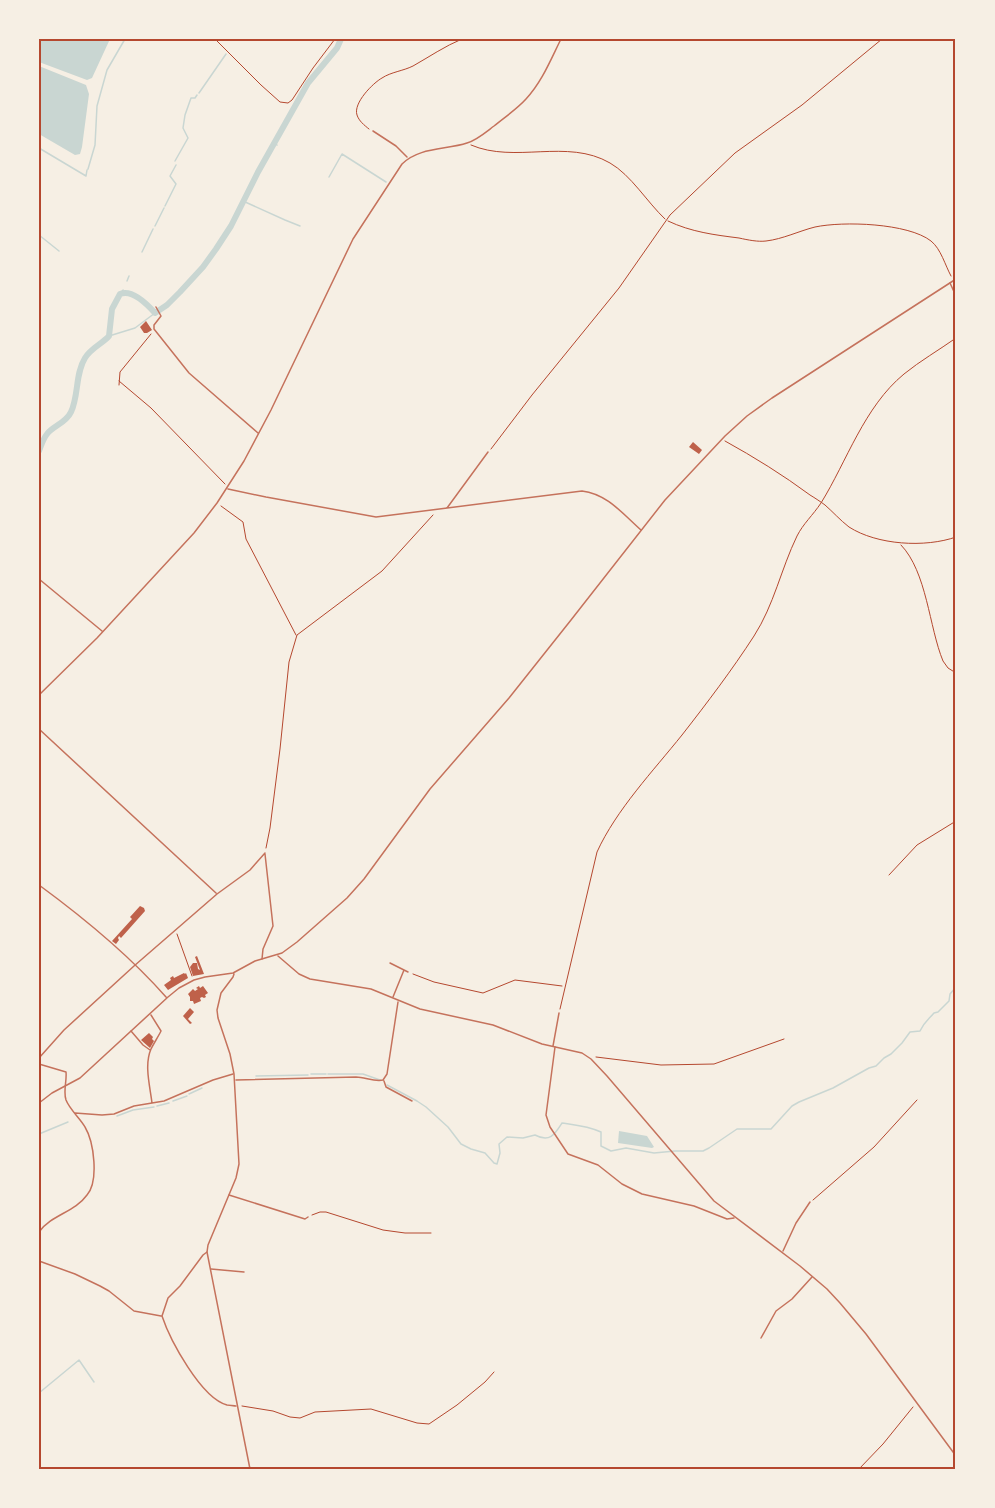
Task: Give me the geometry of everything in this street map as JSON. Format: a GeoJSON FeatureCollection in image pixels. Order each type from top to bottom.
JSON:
{"type":"FeatureCollection","features":[{"type":"Feature","properties":{"kind":"street"},"geometry":{"type":"LineString","coordinates":[[39,695],[103,632],[194,533],[217,504],[244,461],[280,392],[353,239],[402,164],[417,154],[469,142],[485,133],[513,111],[540,80],[561,39]]}},
{"type":"Feature","properties":{"kind":"street"},"geometry":{"type":"LineString","coordinates":[[373,131],[396,146],[408,158]]}},
{"type":"Feature","properties":{"kind":"street"},"geometry":{"type":"LineString","coordinates":[[39,1103],[80,1078],[179,988],[200,978],[234,973],[249,964],[278,955],[297,942],[339,905],[355,889],[430,789],[512,693],[665,501],[722,439],[747,416],[772,398],[956,279]]}},
{"type":"Feature","properties":{"kind":"street"},"geometry":{"type":"LineString","coordinates":[[950,283],[956,296]]}},
{"type":"Feature","properties":{"kind":"street"},"geometry":{"type":"LineString","coordinates":[[156,307],[160,318],[154,326],[155,332],[189,374],[258,434]]}},
{"type":"Feature","properties":{"kind":"street"},"geometry":{"type":"LineString","coordinates":[[447,509],[488,452]]}},
{"type":"Feature","properties":{"kind":"street"},"geometry":{"type":"LineString","coordinates":[[227,488],[376,517],[582,491],[608,500],[641,531]]}},
{"type":"Feature","properties":{"kind":"street"},"geometry":{"type":"LineString","coordinates":[[39,579],[103,632]]}},
{"type":"Feature","properties":{"kind":"street"},"geometry":{"type":"LineString","coordinates":[[39,729],[217,894]]}},
{"type":"Feature","properties":{"kind":"street"},"geometry":{"type":"LineString","coordinates":[[262,959],[263,949],[273,926],[265,853]]}},
{"type":"Feature","properties":{"kind":"street"},"geometry":{"type":"LineString","coordinates":[[39,1058],[64,1030],[175,929],[250,870],[265,853]]}},
{"type":"Feature","properties":{"kind":"street"},"geometry":{"type":"LineString","coordinates":[[39,885],[136,965],[167,998]]}},
{"type":"Feature","properties":{"kind":"street"},"geometry":{"type":"LineString","coordinates":[[278,955],[304,977],[371,989],[420,1009],[494,1025],[532,1040],[582,1053],[591,1059],[704,1191],[827,1289],[849,1313],[956,1456]]}},
{"type":"Feature","properties":{"kind":"street"},"geometry":{"type":"LineString","coordinates":[[390,963],[408,972]]}},
{"type":"Feature","properties":{"kind":"street"},"geometry":{"type":"LineString","coordinates":[[392,998],[404,970]]}},
{"type":"Feature","properties":{"kind":"street"},"geometry":{"type":"LineString","coordinates":[[234,973],[234,977],[219,999],[217,1010],[235,1080],[240,1157],[238,1171],[207,1252],[249,1467],[254,1469]]}},
{"type":"Feature","properties":{"kind":"street"},"geometry":{"type":"LineString","coordinates":[[235,1080],[362,1077],[383,1080],[387,1074],[398,1001]]}},
{"type":"Feature","properties":{"kind":"street"},"geometry":{"type":"LineString","coordinates":[[559,1013],[546,1108],[547,1121],[570,1155],[597,1165],[631,1189],[650,1196],[694,1206],[727,1219],[735,1218]]}},
{"type":"Feature","properties":{"kind":"street"},"geometry":{"type":"LineString","coordinates":[[150,1014],[161,1031],[150,1051],[148,1069],[152,1104]]}},
{"type":"Feature","properties":{"kind":"street"},"geometry":{"type":"LineString","coordinates":[[131,1030],[150,1051]]}},
{"type":"Feature","properties":{"kind":"street"},"geometry":{"type":"LineString","coordinates":[[39,1064],[65,1071],[67,1074],[65,1091],[67,1101],[87,1130],[94,1166],[92,1186],[88,1195],[39,1232]]}},
{"type":"Feature","properties":{"kind":"street"},"geometry":{"type":"LineString","coordinates":[[75,1113],[108,1114],[134,1106],[152,1104],[234,1074]]}},
{"type":"Feature","properties":{"kind":"street"},"geometry":{"type":"LineString","coordinates":[[383,1080],[386,1087],[412,1101]]}},
{"type":"Feature","properties":{"kind":"street"},"geometry":{"type":"LineString","coordinates":[[229,1195],[305,1219],[308,1217]]}},
{"type":"Feature","properties":{"kind":"street"},"geometry":{"type":"LineString","coordinates":[[782,1252],[796,1223],[810,1202]]}},
{"type":"Feature","properties":{"kind":"street"},"geometry":{"type":"LineString","coordinates":[[207,1252],[168,1298],[162,1316],[180,1355],[195,1377],[217,1400],[237,1406]]}},
{"type":"Feature","properties":{"kind":"street"},"geometry":{"type":"LineString","coordinates":[[39,1261],[100,1286],[134,1311],[162,1316]]}},
{"type":"Feature","properties":{"kind":"street"},"geometry":{"type":"LineString","coordinates":[[210,1268],[244,1272]]}},
{"type":"Feature","properties":{"kind":"street"},"geometry":{"type":"LineString","coordinates":[[761,1338],[776,1311],[792,1299],[812,1276]]}},
{"type":"Feature","properties":{"kind":"path"},"geometry":{"type":"LineString","coordinates":[[215,39],[261,85],[285,104],[292,100],[335,39]]}},
{"type":"Feature","properties":{"kind":"path"},"geometry":{"type":"LineString","coordinates":[[373,131],[360,122],[356,110],[376,82],[384,76],[413,66],[462,39]]}},
{"type":"Feature","properties":{"kind":"path"},"geometry":{"type":"LineString","coordinates":[[488,452],[620,288],[667,220],[735,153],[802,105],[882,39]]}},
{"type":"Feature","properties":{"kind":"path"},"geometry":{"type":"LineString","coordinates":[[469,142],[471,146],[497,151],[572,151],[599,157],[623,173],[667,220],[684,228],[706,233],[765,241],[829,225],[867,224],[901,229],[922,236],[933,243],[953,281]]}},
{"type":"Feature","properties":{"kind":"path"},"geometry":{"type":"LineString","coordinates":[[118,385],[120,372],[150,334],[155,332]]}},
{"type":"Feature","properties":{"kind":"path"},"geometry":{"type":"LineString","coordinates":[[559,1013],[597,852],[602,841],[755,635],[770,607],[798,534],[821,503],[869,416],[903,375],[956,338]]}},
{"type":"Feature","properties":{"kind":"path"},"geometry":{"type":"LineString","coordinates":[[118,381],[151,408],[225,483],[227,488]]}},
{"type":"Feature","properties":{"kind":"path"},"geometry":{"type":"LineString","coordinates":[[722,439],[821,503],[860,533],[899,543],[930,543],[956,537]]}},
{"type":"Feature","properties":{"kind":"path"},"geometry":{"type":"LineString","coordinates":[[217,504],[243,522],[246,539],[297,635]]}},
{"type":"Feature","properties":{"kind":"path"},"geometry":{"type":"LineString","coordinates":[[265,853],[276,783],[289,662],[297,635],[382,571],[437,510]]}},
{"type":"Feature","properties":{"kind":"path"},"geometry":{"type":"LineString","coordinates":[[899,543],[909,555],[919,578],[943,661],[956,673]]}},
{"type":"Feature","properties":{"kind":"path"},"geometry":{"type":"LineString","coordinates":[[889,875],[917,845],[956,821]]}},
{"type":"Feature","properties":{"kind":"path"},"geometry":{"type":"LineString","coordinates":[[175,929],[194,980]]}},
{"type":"Feature","properties":{"kind":"path"},"geometry":{"type":"LineString","coordinates":[[408,972],[483,993],[515,980],[564,987]]}},
{"type":"Feature","properties":{"kind":"path"},"geometry":{"type":"LineString","coordinates":[[591,1059],[594,1057],[662,1065],[714,1065],[784,1039]]}},
{"type":"Feature","properties":{"kind":"path"},"geometry":{"type":"LineString","coordinates":[[810,1202],[874,1147],[917,1100]]}},
{"type":"Feature","properties":{"kind":"path"},"geometry":{"type":"LineString","coordinates":[[308,1217],[326,1212],[383,1230],[431,1233]]}},
{"type":"Feature","properties":{"kind":"path"},"geometry":{"type":"LineString","coordinates":[[237,1406],[273,1410],[300,1418],[315,1412],[371,1409],[417,1423],[429,1424],[457,1405],[494,1372]]}},
{"type":"Feature","properties":{"kind":"path"},"geometry":{"type":"LineString","coordinates":[[859,1469],[883,1444],[916,1403]]}},
{"type":"Feature","properties":{"kind":"shaded area"},"geometry":{"type":"Polygon","coordinates":[[[39,39],[110,39],[92,78],[87,80],[39,62],[39,39]]]}},
{"type":"Feature","properties":{"kind":"shaded area"},"geometry":{"type":"Polygon","coordinates":[[[39,66],[86,85],[89,94],[80,154],[75,155],[39,134],[39,66]]]}},
{"type":"Feature","properties":{"kind":"shaded area"},"geometry":{"type":"Polygon","coordinates":[[[619,1131],[647,1136],[654,1147],[618,1143],[619,1131]]]}},
{"type":"Feature","properties":{"kind":"building"},"geometry":{"type":"Polygon","coordinates":[[[146,321],[152,330],[144,333],[140,327],[146,321]]]}},
{"type":"Feature","properties":{"kind":"building"},"geometry":{"type":"Polygon","coordinates":[[[693,442],[702,450],[699,454],[689,447],[693,442]]]}},
{"type":"Feature","properties":{"kind":"building"},"geometry":{"type":"Polygon","coordinates":[[[140,906],[145,911],[121,938],[119,936],[116,944],[112,941],[132,919],[130,917],[140,906]]]}},
{"type":"Feature","properties":{"kind":"building"},"geometry":{"type":"Polygon","coordinates":[[[197,956],[204,974],[193,976],[190,967],[193,963],[197,963],[200,970],[195,957],[197,956]]]}},
{"type":"Feature","properties":{"kind":"building"},"geometry":{"type":"Polygon","coordinates":[[[184,973],[188,978],[168,990],[164,985],[171,980],[170,978],[184,973]]]}},
{"type":"Feature","properties":{"kind":"building"},"geometry":{"type":"Polygon","coordinates":[[[199,986],[200,988],[203,986],[208,993],[206,997],[200,998],[201,1001],[194,1004],[190,1001],[188,994],[193,989],[195,991],[198,989],[196,988],[199,986]]]}},
{"type":"Feature","properties":{"kind":"building"},"geometry":{"type":"Polygon","coordinates":[[[190,1008],[194,1012],[188,1019],[192,1023],[190,1024],[183,1016],[190,1008]]]}},
{"type":"Feature","properties":{"kind":"building"},"geometry":{"type":"Polygon","coordinates":[[[149,1033],[154,1041],[150,1048],[141,1040],[149,1033]]]}},
{"type":"Feature","properties":{"kind":"waterway"},"geometry":{"type":"LineString","coordinates":[[88,169],[95,145],[97,106],[107,70],[125,39]]}},
{"type":"Feature","properties":{"kind":"waterway"},"geometry":{"type":"LineString","coordinates":[[39,451],[47,434],[71,412],[82,364],[90,351],[109,336],[112,309],[120,294],[134,295],[155,313],[167,305],[203,267],[231,226],[258,172],[308,83],[337,48],[341,39]]}},
{"type":"Feature","properties":{"kind":"waterway"},"geometry":{"type":"LineString","coordinates":[[199,93],[226,54]]}},
{"type":"Feature","properties":{"kind":"waterway"},"geometry":{"type":"LineString","coordinates":[[175,161],[188,138],[183,128],[185,115],[191,98],[197,95]]}},
{"type":"Feature","properties":{"kind":"waterway"},"geometry":{"type":"LineString","coordinates":[[39,148],[86,176],[87,170]]}},
{"type":"Feature","properties":{"kind":"waterway"},"geometry":{"type":"LineString","coordinates":[[329,177],[342,154],[386,182]]}},
{"type":"Feature","properties":{"kind":"waterway"},"geometry":{"type":"LineString","coordinates":[[165,206],[176,184],[170,176],[176,165]]}},
{"type":"Feature","properties":{"kind":"waterway"},"geometry":{"type":"LineString","coordinates":[[243,201],[300,226]]}},
{"type":"Feature","properties":{"kind":"waterway"},"geometry":{"type":"LineString","coordinates":[[155,226],[164,208]]}},
{"type":"Feature","properties":{"kind":"waterway"},"geometry":{"type":"LineString","coordinates":[[142,252],[153,229]]}},
{"type":"Feature","properties":{"kind":"waterway"},"geometry":{"type":"LineString","coordinates":[[39,235],[59,251]]}},
{"type":"Feature","properties":{"kind":"waterway"},"geometry":{"type":"LineString","coordinates":[[127,281],[129,276]]}},
{"type":"Feature","properties":{"kind":"waterway"},"geometry":{"type":"LineString","coordinates":[[109,336],[135,328],[155,313]]}},
{"type":"Feature","properties":{"kind":"waterway"},"geometry":{"type":"LineString","coordinates":[[387,1085],[426,1107],[448,1127],[461,1144],[485,1153],[497,1164],[500,1153],[499,1144],[507,1137],[523,1138],[535,1135],[548,1138],[562,1123],[601,1132],[601,1146],[611,1151],[626,1148],[654,1153],[703,1151],[737,1129],[771,1129],[792,1106],[876,1066],[891,1054],[910,1032],[920,1031],[934,1013],[949,1001],[950,994],[956,987]]}},
{"type":"Feature","properties":{"kind":"waterway"},"geometry":{"type":"LineString","coordinates":[[311,1074],[326,1074]]}},
{"type":"Feature","properties":{"kind":"waterway"},"geometry":{"type":"LineString","coordinates":[[328,1074],[363,1074],[380,1080]]}},
{"type":"Feature","properties":{"kind":"waterway"},"geometry":{"type":"LineString","coordinates":[[256,1076],[308,1075]]}},
{"type":"Feature","properties":{"kind":"waterway"},"geometry":{"type":"LineString","coordinates":[[189,1094],[202,1088]]}},
{"type":"Feature","properties":{"kind":"waterway"},"geometry":{"type":"LineString","coordinates":[[173,1101],[187,1096]]}},
{"type":"Feature","properties":{"kind":"waterway"},"geometry":{"type":"LineString","coordinates":[[157,1106],[169,1103]]}},
{"type":"Feature","properties":{"kind":"waterway"},"geometry":{"type":"LineString","coordinates":[[117,1116],[133,1110],[154,1107]]}},
{"type":"Feature","properties":{"kind":"waterway"},"geometry":{"type":"LineString","coordinates":[[39,1134],[68,1122]]}},
{"type":"Feature","properties":{"kind":"waterway"},"geometry":{"type":"LineString","coordinates":[[39,1393],[79,1360],[94,1382]]}}]}
